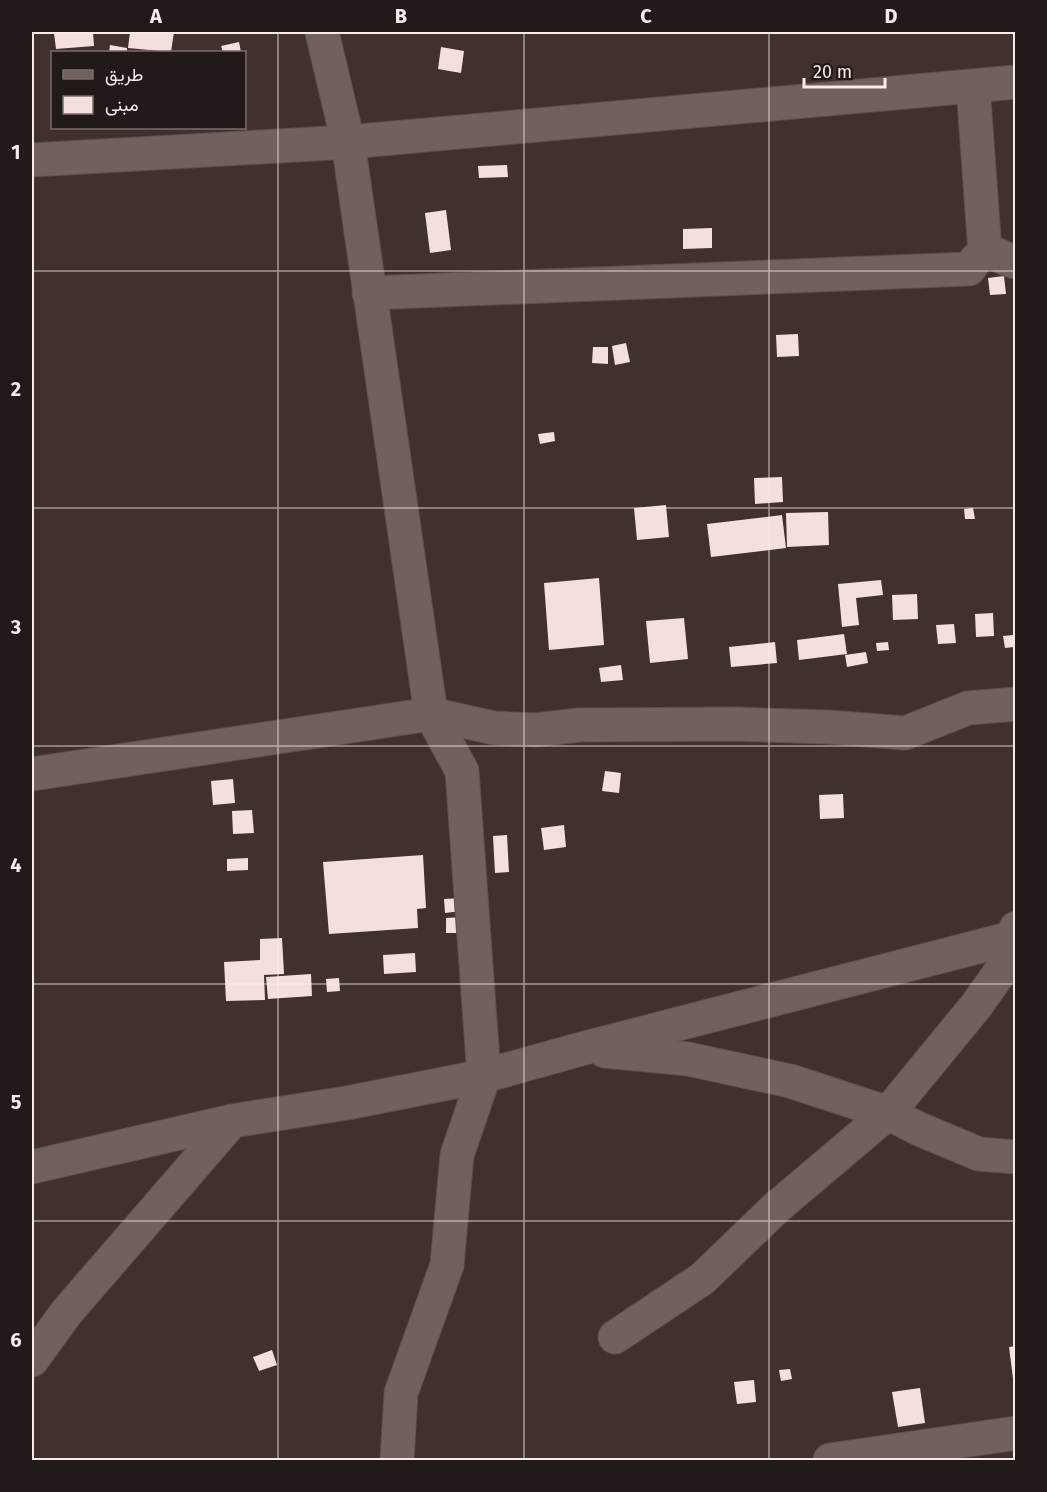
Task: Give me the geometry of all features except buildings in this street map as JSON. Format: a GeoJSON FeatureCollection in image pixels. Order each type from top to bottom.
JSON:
{"type":"FeatureCollection","features":[{"type":"Feature","properties":{"kind":"street"},"geometry":{"type":"LineString","coordinates":[[322,32],[348,142],[431,714],[462,771],[484,1076],[457,1155],[447,1265],[401,1393],[397,1461]]}},
{"type":"Feature","properties":{"kind":"street"},"geometry":{"type":"LineString","coordinates":[[32,160],[348,142],[1016,82]]}},
{"type":"Feature","properties":{"kind":"street"},"geometry":{"type":"LineString","coordinates":[[973,86],[985,252]]}},
{"type":"Feature","properties":{"kind":"street"},"geometry":{"type":"LineString","coordinates":[[369,293],[969,269],[985,252],[995,251],[1008,260],[1016,262]]}},
{"type":"Feature","properties":{"kind":"street"},"geometry":{"type":"LineString","coordinates":[[32,774],[431,714],[494,728],[536,730],[579,725],[734,724],[828,727],[905,733],[968,708],[1016,704]]}},
{"type":"Feature","properties":{"kind":"street"},"geometry":{"type":"LineString","coordinates":[[32,1167],[232,1121],[347,1103],[484,1076],[581,1049],[1012,949]]}},
{"type":"Feature","properties":{"kind":"street"},"geometry":{"type":"LineString","coordinates":[[615,1337],[702,1279],[777,1207],[888,1113],[976,1006],[1012,949]]}},
{"type":"Feature","properties":{"kind":"street"},"geometry":{"type":"LineString","coordinates":[[581,1049],[688,1059],[790,1081],[888,1113],[919,1130],[979,1154],[1016,1157]]}},
{"type":"Feature","properties":{"kind":"street"},"geometry":{"type":"LineString","coordinates":[[32,1360],[66,1313],[232,1121]]}},
{"type":"Feature","properties":{"kind":"street"},"geometry":{"type":"LineString","coordinates":[[830,1461],[1016,1433]]}}]}
